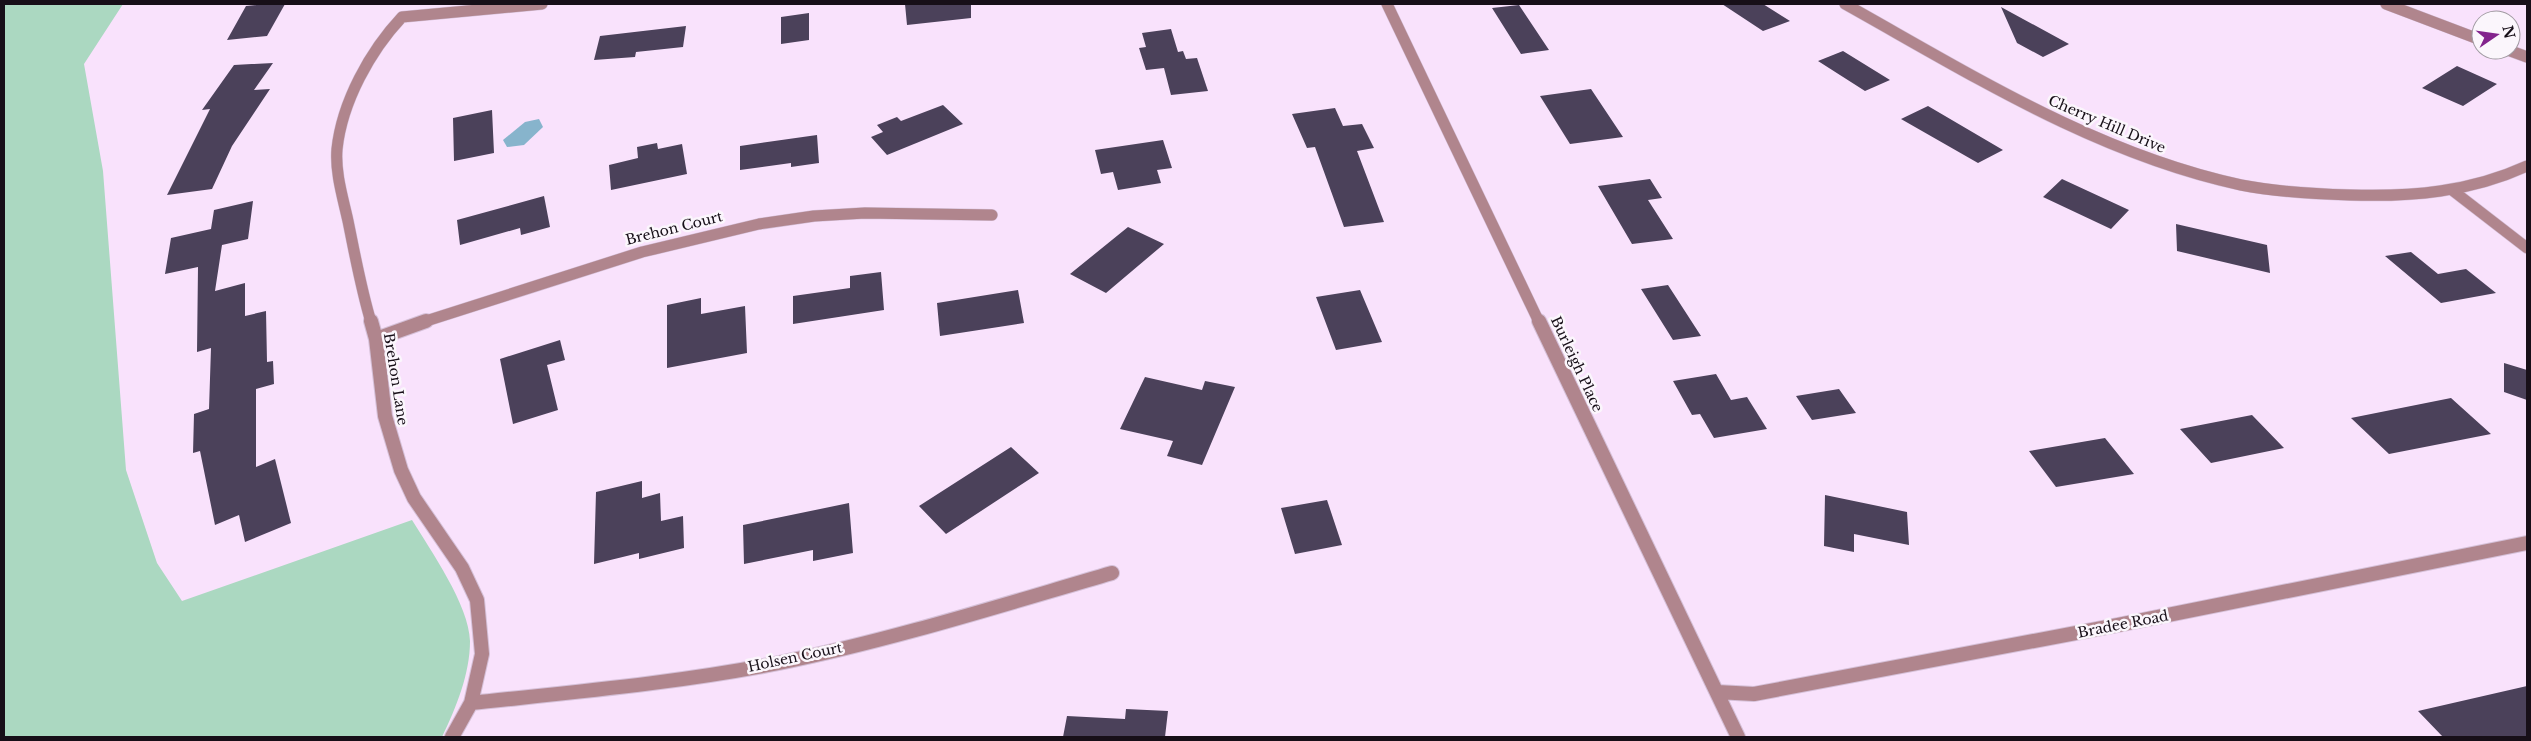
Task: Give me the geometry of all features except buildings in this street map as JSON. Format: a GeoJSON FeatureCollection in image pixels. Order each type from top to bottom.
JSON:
{"type":"FeatureCollection","features":[{"type":"Feature","properties":{"kind":"street","name":"Brehon Lane"},"geometry":{"type":"LineString","coordinates":[[452,737],[471,702],[482,654],[476,600],[462,568],[414,498],[401,470],[385,416],[376,339],[365,303],[339,179],[337,151],[348,104],[367,67],[389,31],[402,17],[542,4]]}},
{"type":"Feature","properties":{"kind":"street","name":"Burleigh Place"},"geometry":{"type":"LineString","coordinates":[[1387,4],[1738,737]]}},
{"type":"Feature","properties":{"kind":"street","name":"Cherry Hill Drive"},"geometry":{"type":"LineString","coordinates":[[1845,4],[2052,116],[2139,156],[2242,185],[2315,194],[2381,196],[2452,190],[2488,183],[2527,166]]}},
{"type":"Feature","properties":{"kind":"street"},"geometry":{"type":"LineString","coordinates":[[2386,4],[2471,36]]}},
{"type":"Feature","properties":{"kind":"street"},"geometry":{"type":"LineString","coordinates":[[2452,190],[2527,248]]}},
{"type":"Feature","properties":{"kind":"street","name":"Brehon Court"},"geometry":{"type":"LineString","coordinates":[[376,339],[435,317],[630,255],[720,231],[790,219],[835,215],[930,213],[992,215]]}},
{"type":"Feature","properties":{"kind":"street","name":"Bradee Road"},"geometry":{"type":"LineString","coordinates":[[1717,692],[1754,694],[2118,626],[2527,543]]}},
{"type":"Feature","properties":{"kind":"street","name":"Holsen Court"},"geometry":{"type":"LineString","coordinates":[[471,702],[645,685],[780,663],[913,630],[1112,573]]}},
{"type":"Feature","properties":{"kind":"green space"},"geometry":{"type":"Polygon","coordinates":[[[4,4],[123,4],[84,64],[103,171],[126,470],[157,563],[182,601],[412,520],[456,595],[468,627],[470,641],[465,678],[457,703],[442,737],[4,737],[4,4]]]}},
{"type":"Feature","properties":{"kind":"water"},"geometry":{"type":"Polygon","coordinates":[[[539,119],[543,127],[524,145],[507,147],[503,140],[525,122],[539,119]]]}}]}
